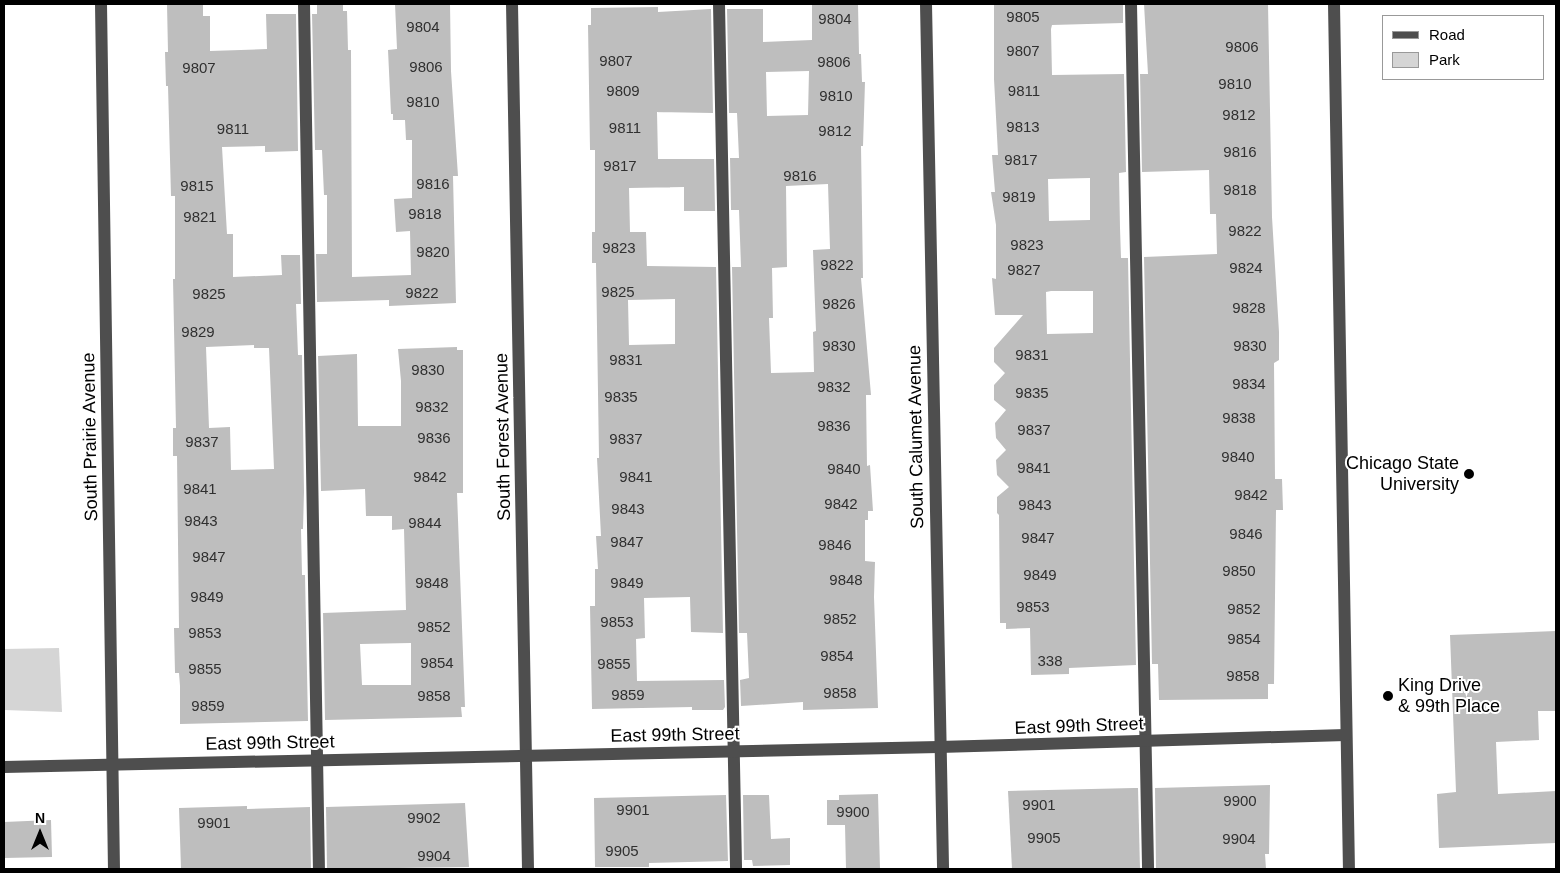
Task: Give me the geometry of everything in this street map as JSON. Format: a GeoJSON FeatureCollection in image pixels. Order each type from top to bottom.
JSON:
{"type":"FeatureCollection","features":[{"type":"Feature","properties":{"kind":"street","name":"South Prairie Avenue"},"geometry":{"type":"LineString","coordinates":[[101,4],[114,869]]}},
{"type":"Feature","properties":{"kind":"street"},"geometry":{"type":"LineString","coordinates":[[304,4],[319,869]]}},
{"type":"Feature","properties":{"kind":"street","name":"South Forest Avenue"},"geometry":{"type":"LineString","coordinates":[[512,4],[528,869]]}},
{"type":"Feature","properties":{"kind":"street"},"geometry":{"type":"LineString","coordinates":[[719,4],[736,869]]}},
{"type":"Feature","properties":{"kind":"street","name":"South Calumet Avenue"},"geometry":{"type":"LineString","coordinates":[[926,4],[943,869]]}},
{"type":"Feature","properties":{"kind":"street"},"geometry":{"type":"LineString","coordinates":[[1131,4],[1148,869]]}},
{"type":"Feature","properties":{"kind":"street"},"geometry":{"type":"LineString","coordinates":[[1334,4],[1349,869]]}},
{"type":"Feature","properties":{"kind":"street","name":"East 99th Street"},"geometry":{"type":"LineString","coordinates":[[4,767],[940,747],[1346,735]]}},
{"type":"Feature","properties":{"kind":"green space"},"geometry":{"type":"Polygon","coordinates":[[[59,648],[62,712],[4,710],[4,649],[59,648]]]}},
{"type":"Feature","properties":{"kind":"building"},"geometry":{"type":"Polygon","coordinates":[[[167,4],[203,4],[203,16],[210,16],[210,51],[267,49],[266,14],[296,14],[298,151],[265,152],[265,146],[222,147],[227,234],[233,234],[233,277],[282,275],[281,255],[300,255],[301,304],[296,304],[298,355],[302,355],[304,492],[303,529],[301,529],[302,575],[305,575],[308,721],[180,724],[180,686],[179,673],[175,673],[174,628],[179,628],[177,456],[173,456],[173,428],[176,428],[173,279],[175,279],[175,196],[171,196],[168,86],[166,86],[165,52],[168,52],[167,4]],[[254,345],[206,347],[209,428],[230,427],[231,470],[274,469],[269,348],[254,348],[254,345]]]}},
{"type":"Feature","properties":{"kind":"building"},"geometry":{"type":"Polygon","coordinates":[[[317,4],[343,4],[343,11],[347,11],[348,50],[351,50],[352,277],[411,275],[410,231],[396,232],[394,199],[412,198],[412,140],[406,140],[405,120],[393,120],[393,114],[391,114],[388,50],[397,49],[395,4],[450,4],[451,71],[458,176],[453,176],[456,303],[389,306],[389,300],[317,302],[316,254],[327,254],[327,195],[324,195],[322,150],[315,150],[312,14],[317,14],[317,4]]]}},
{"type":"Feature","properties":{"kind":"building"},"geometry":{"type":"Polygon","coordinates":[[[812,4],[858,4],[859,54],[861,54],[862,82],[865,82],[863,146],[861,146],[863,278],[861,278],[871,395],[866,395],[867,466],[870,465],[873,511],[868,511],[868,520],[865,520],[865,561],[875,562],[874,597],[878,708],[803,710],[803,702],[741,706],[740,680],[749,678],[747,633],[739,633],[732,267],[741,267],[739,210],[731,210],[730,158],[739,158],[737,113],[729,113],[727,9],[763,9],[763,42],[812,40],[812,4]],[[809,71],[766,72],[767,116],[808,115],[809,71]],[[828,184],[786,186],[787,267],[772,268],[773,318],[769,318],[771,373],[814,372],[813,332],[816,331],[813,250],[830,249],[828,184]]]}},
{"type":"Feature","properties":{"kind":"building"},"geometry":{"type":"Polygon","coordinates":[[[994,4],[1123,4],[1123,23],[1052,25],[1051,29],[1052,75],[1124,74],[1126,172],[1119,173],[1120,228],[1121,258],[1128,258],[1136,665],[1069,668],[1069,674],[1031,675],[1030,628],[1006,629],[1006,623],[1000,623],[999,515],[997,513],[997,497],[1009,487],[997,475],[996,460],[1006,450],[996,438],[995,423],[1006,410],[994,400],[994,385],[1005,373],[994,362],[994,348],[1023,315],[995,315],[992,278],[996,279],[996,225],[991,192],[995,192],[992,155],[998,155],[994,79],[994,4]],[[1090,178],[1048,179],[1049,221],[1090,220],[1090,178]],[[1093,291],[1046,292],[1047,334],[1093,333],[1093,291]]]}},
{"type":"Feature","properties":{"kind":"building"},"geometry":{"type":"Polygon","coordinates":[[[1144,4],[1268,4],[1272,217],[1279,332],[1279,360],[1274,363],[1275,479],[1282,479],[1283,510],[1276,510],[1274,684],[1268,684],[1268,699],[1159,700],[1158,664],[1152,664],[1144,257],[1217,254],[1216,214],[1210,214],[1209,170],[1142,172],[1140,74],[1148,74],[1144,4]]]}},
{"type":"Feature","properties":{"kind":"building"},"geometry":{"type":"Polygon","coordinates":[[[658,7],[658,12],[711,9],[713,113],[657,112],[658,159],[714,159],[715,211],[684,211],[684,187],[629,188],[630,232],[646,232],[647,266],[716,267],[723,633],[691,632],[690,597],[644,598],[645,638],[636,639],[637,681],[724,680],[725,707],[723,710],[692,710],[692,707],[592,709],[590,606],[595,606],[595,569],[598,569],[596,536],[601,536],[597,458],[599,458],[596,263],[592,263],[592,232],[595,232],[595,150],[590,150],[588,25],[591,25],[591,8],[658,7]],[[675,299],[628,300],[629,345],[675,344],[675,299]]]}},
{"type":"Feature","properties":{"kind":"building"},"geometry":{"type":"Polygon","coordinates":[[[457,347],[457,350],[463,350],[463,493],[457,493],[465,707],[461,707],[462,717],[325,720],[323,613],[406,610],[404,529],[392,530],[392,516],[366,516],[365,489],[321,491],[318,356],[357,354],[358,426],[401,426],[401,381],[398,349],[457,347]],[[411,643],[360,644],[362,685],[411,685],[411,643]]]}},
{"type":"Feature","properties":{"kind":"building"},"geometry":{"type":"Polygon","coordinates":[[[1556,631],[1556,711],[1538,711],[1539,740],[1496,742],[1498,794],[1556,791],[1556,843],[1439,848],[1437,794],[1456,792],[1450,635],[1556,631]]]}},
{"type":"Feature","properties":{"kind":"building"},"geometry":{"type":"Polygon","coordinates":[[[1270,785],[1269,854],[1265,854],[1266,869],[1156,869],[1155,788],[1270,785]]]}},
{"type":"Feature","properties":{"kind":"building"},"geometry":{"type":"Polygon","coordinates":[[[1138,788],[1140,869],[1012,869],[1008,791],[1138,788]]]}},
{"type":"Feature","properties":{"kind":"building"},"geometry":{"type":"Polygon","coordinates":[[[878,794],[880,869],[846,869],[845,825],[827,825],[827,800],[839,800],[839,795],[878,794]]]}},
{"type":"Feature","properties":{"kind":"building"},"geometry":{"type":"Polygon","coordinates":[[[726,795],[728,861],[649,863],[649,867],[595,867],[594,798],[726,795]]]}},
{"type":"Feature","properties":{"kind":"building"},"geometry":{"type":"Polygon","coordinates":[[[743,795],[769,795],[771,839],[790,838],[790,865],[753,866],[752,860],[744,860],[743,795]]]}},
{"type":"Feature","properties":{"kind":"building"},"geometry":{"type":"Polygon","coordinates":[[[465,803],[469,867],[327,869],[326,807],[465,803]]]}},
{"type":"Feature","properties":{"kind":"building"},"geometry":{"type":"Polygon","coordinates":[[[247,806],[247,809],[310,807],[311,869],[181,869],[179,808],[247,806]]]}},
{"type":"Feature","properties":{"kind":"building"},"geometry":{"type":"Polygon","coordinates":[[[51,820],[52,857],[4,858],[4,822],[51,820]]]}},
{"type":"Feature","properties":{"kind":"place","name":"Chicago State University"},"geometry":{"type":"Point","coordinates":[1469,474]}},
{"type":"Feature","properties":{"kind":"place","name":"King Drive & 99th Place"},"geometry":{"type":"Point","coordinates":[1388,696]}}]}
